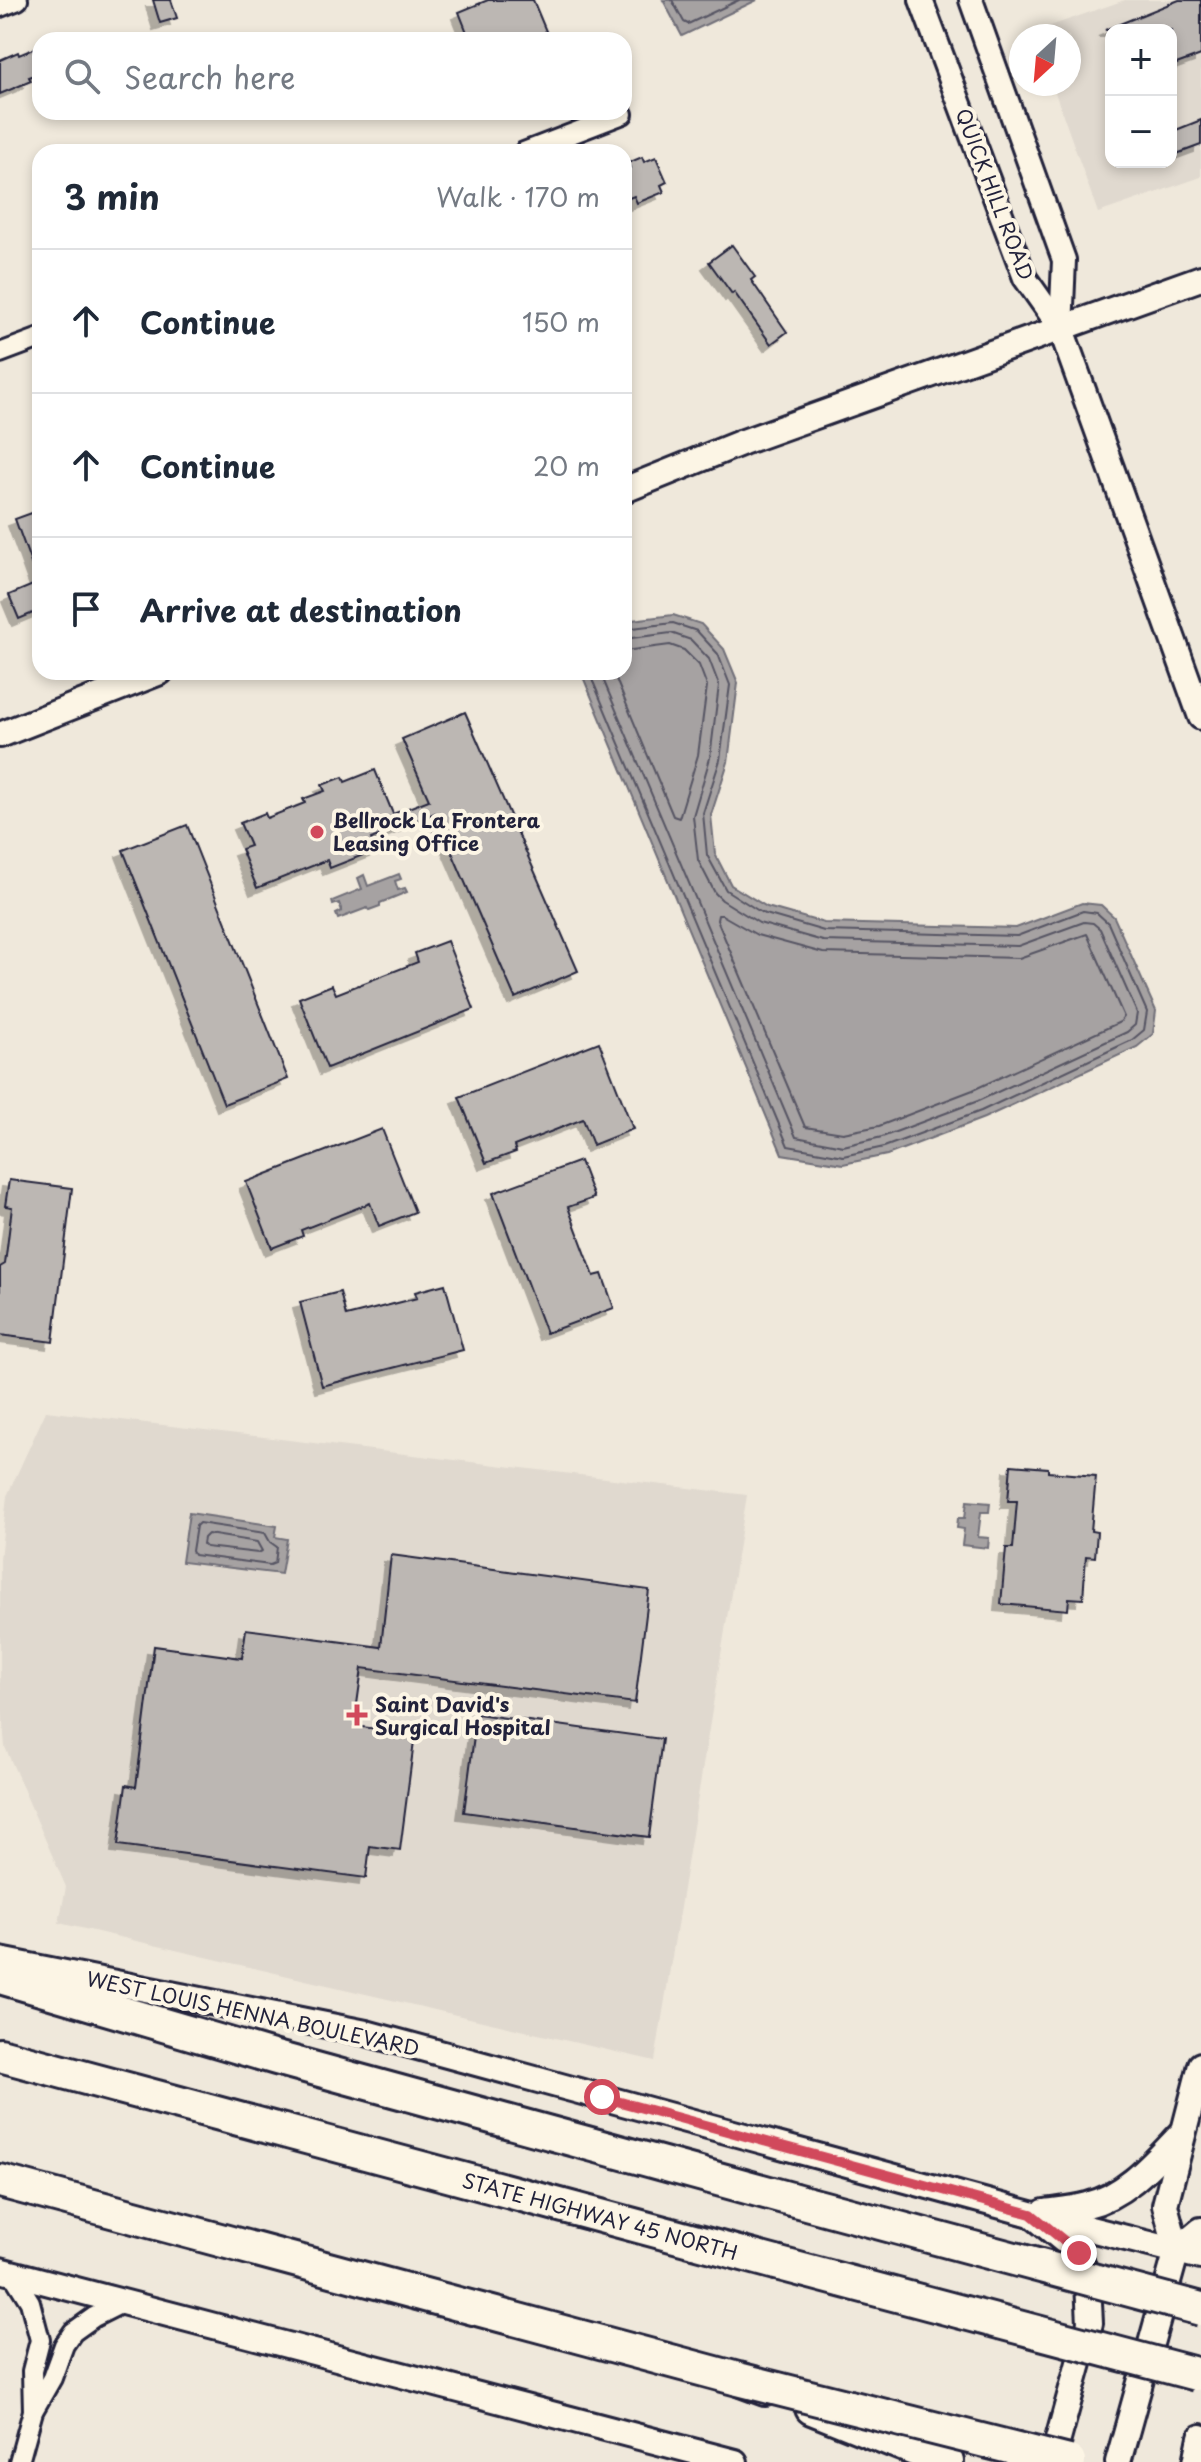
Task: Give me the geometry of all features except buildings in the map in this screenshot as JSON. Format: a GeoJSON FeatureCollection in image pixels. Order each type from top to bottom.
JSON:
{"type":"FeatureCollection","features":[{"type":"Feature","properties":{"kind":"highway"},"geometry":{"type":"LineString","coordinates":[[0,1977],[276,2058],[1201,2309]]}},
{"type":"Feature","properties":{"kind":"highway","name":"STATE HIGHWAY 45 NORTH"},"geometry":{"type":"LineString","coordinates":[[0,2055],[1199,2375]]}},
{"type":"Feature","properties":{"kind":"highway"},"geometry":{"type":"LineString","coordinates":[[0,2181],[738,2379],[1069,2462]]}},
{"type":"Feature","properties":{"kind":"highway"},"geometry":{"type":"LineString","coordinates":[[738,2379],[947,2462]]}},
{"type":"Feature","properties":{"kind":"main road"},"geometry":{"type":"LineString","coordinates":[[632,487],[743,442],[1201,278]]}},
{"type":"Feature","properties":{"kind":"main road"},"geometry":{"type":"LineString","coordinates":[[1061,329],[1201,717]]}},
{"type":"Feature","properties":{"kind":"main road"},"geometry":{"type":"LineString","coordinates":[[0,735],[140,680]]}},
{"type":"Feature","properties":{"kind":"main road","name":"WEST LOUIS HENNA BOULEVARD"},"geometry":{"type":"LineString","coordinates":[[0,1960],[366,2033],[1031,2214],[1201,2257]]}},
{"type":"Feature","properties":{"kind":"main road"},"geometry":{"type":"LineString","coordinates":[[1118,2462],[1177,2250],[1165,2205],[1201,2065]]}},
{"type":"Feature","properties":{"kind":"main road"},"geometry":{"type":"LineString","coordinates":[[1031,2214],[1090,2205],[1118,2191],[1139,2176],[1183,2132]]}},
{"type":"Feature","properties":{"kind":"main road"},"geometry":{"type":"LineString","coordinates":[[1031,2214],[1079,2253],[1088,2283],[1090,2323],[1054,2454],[1048,2462]]}},
{"type":"Feature","properties":{"kind":"main road"},"geometry":{"type":"LineString","coordinates":[[1177,2250],[1201,2230]]}},
{"type":"Feature","properties":{"kind":"main road"},"geometry":{"type":"LineString","coordinates":[[6,2272],[735,2462]]}},
{"type":"Feature","properties":{"kind":"main road"},"geometry":{"type":"LineString","coordinates":[[1196,2462],[1201,2437]]}},
{"type":"Feature","properties":{"kind":"street"},"geometry":{"type":"LineString","coordinates":[[0,7],[18,0]]}},
{"type":"Feature","properties":{"kind":"street","name":"QUICK HILL ROAD"},"geometry":{"type":"LineString","coordinates":[[971,0],[1064,260],[1061,329]]}},
{"type":"Feature","properties":{"kind":"street","name":"QUICK HILL ROAD"},"geometry":{"type":"LineString","coordinates":[[925,1],[1025,278],[1061,329]]}},
{"type":"Feature","properties":{"kind":"street"},"geometry":{"type":"LineString","coordinates":[[545,144],[607,120]]}},
{"type":"Feature","properties":{"kind":"street"},"geometry":{"type":"LineString","coordinates":[[0,353],[32,341]]}},
{"type":"Feature","properties":{"kind":"street"},"geometry":{"type":"LineString","coordinates":[[6,2272],[30,2302],[40,2340],[32,2371],[33,2411]]}},
{"type":"Feature","properties":{"kind":"street"},"geometry":{"type":"LineString","coordinates":[[19,2462],[33,2411],[52,2378],[64,2345],[73,2332],[122,2303]]}},
{"type":"Feature","properties":{"kind":"shaded area"},"geometry":{"type":"Polygon","coordinates":[[[1125,0],[1201,0],[1201,177],[1098,213],[1056,96],[1081,96],[1081,24],[1056,24],[1125,0]]]}},
{"type":"Feature","properties":{"kind":"shaded area","name":"Saint David's Surgical Hospital"},"geometry":{"type":"Polygon","coordinates":[[[46,1411],[747,1495],[655,2061],[59,1923],[66,1887],[5,1747],[0,1684],[0,1559],[7,1496],[46,1411]]]}},
{"type":"Feature","properties":{"kind":"water"},"geometry":{"type":"Polygon","coordinates":[[[663,0],[757,0],[682,36],[663,0]]]}},
{"type":"Feature","properties":{"kind":"water"},"geometry":{"type":"Polygon","coordinates":[[[673,615],[701,624],[724,649],[738,683],[728,762],[711,815],[715,854],[731,885],[767,907],[824,923],[1016,928],[1082,903],[1101,905],[1114,917],[1156,1011],[1153,1034],[1137,1047],[984,1118],[887,1155],[843,1164],[782,1154],[584,680],[632,680],[632,620],[673,615]]]}},
{"type":"Feature","properties":{"kind":"water"},"geometry":{"type":"Polygon","coordinates":[[[399,874],[401,879],[395,881],[398,890],[405,888],[407,892],[380,903],[380,906],[338,919],[336,914],[342,911],[339,903],[333,905],[332,901],[362,889],[358,878],[364,875],[368,886],[399,874]]]}},
{"type":"Feature","properties":{"kind":"water"},"geometry":{"type":"Polygon","coordinates":[[[967,1501],[990,1503],[989,1512],[981,1512],[978,1537],[989,1538],[988,1548],[962,1545],[964,1529],[957,1528],[958,1518],[965,1518],[967,1501]]]}},
{"type":"Feature","properties":{"kind":"water"},"geometry":{"type":"Polygon","coordinates":[[[189,1513],[277,1526],[275,1537],[287,1539],[281,1574],[182,1562],[189,1513]]]}},
{"type":"Feature","properties":{"kind":"place","name":"Bellrock La Frontera Leasing Office"},"geometry":{"type":"Point","coordinates":[317,832]}},
{"type":"Feature","properties":{"kind":"place","name":"Saint David's Surgical Hospital"},"geometry":{"type":"Point","coordinates":[357,1715]}},
{"type":"Feature","properties":{"kind":"route"},"geometry":{"type":"LineString","coordinates":[[602,2097],[1031,2214],[1079,2253]]}}]}
